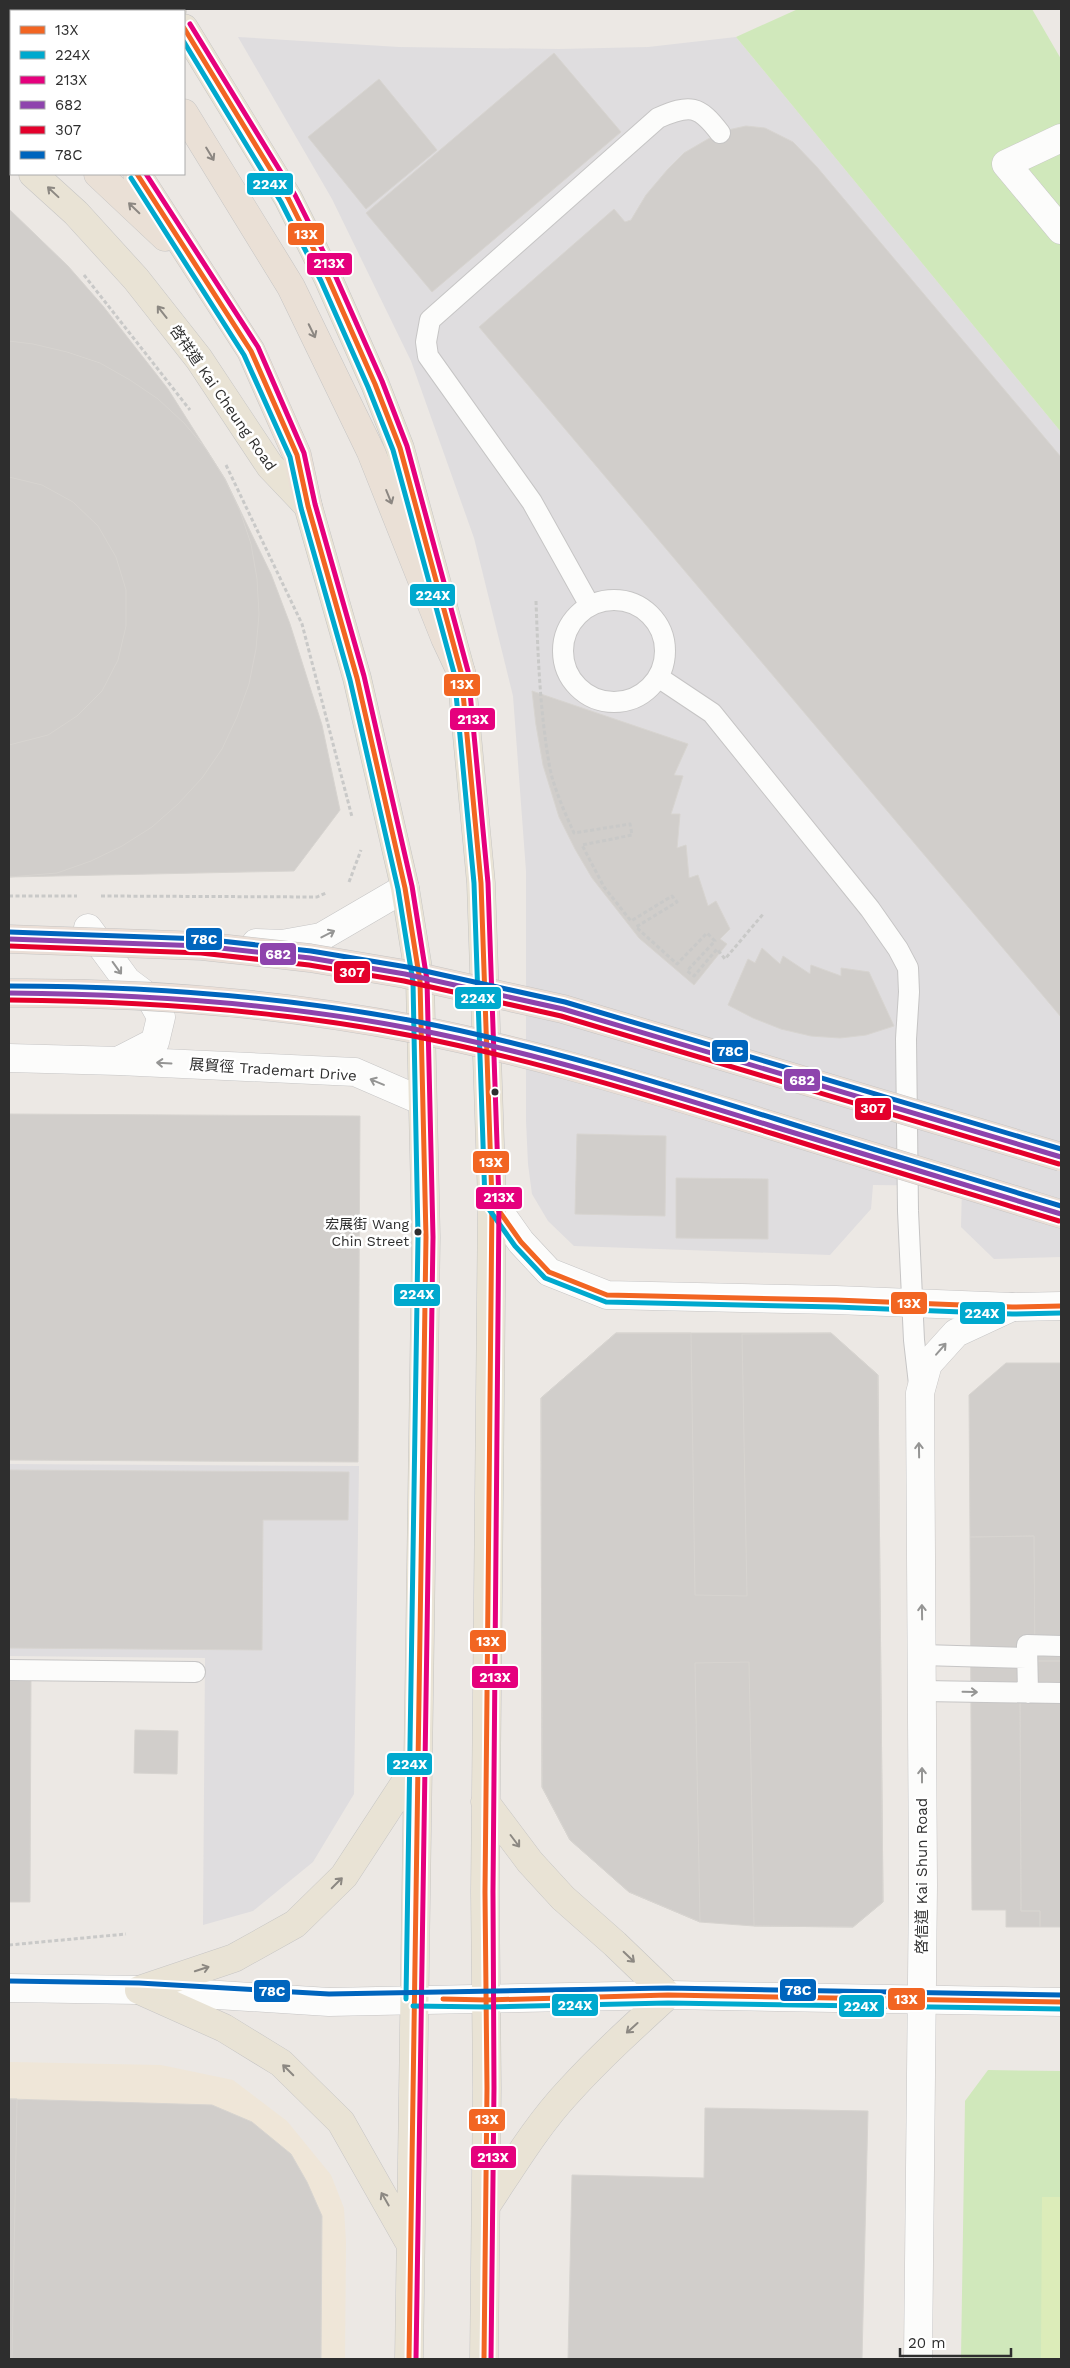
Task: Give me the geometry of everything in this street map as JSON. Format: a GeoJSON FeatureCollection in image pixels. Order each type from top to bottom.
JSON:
{"type":"FeatureCollection","features":[{"type":"Feature","properties":{"kind":"highway"},"geometry":{"type":"LineString","coordinates":[[185,116],[290,287],[371,452],[445,638],[462,672]]}},
{"type":"Feature","properties":{"kind":"highway"},"geometry":{"type":"LineString","coordinates":[[99,175],[194,266]]}},
{"type":"Feature","properties":{"kind":"highway"},"geometry":{"type":"LineString","coordinates":[[138,175],[194,266],[251,351],[297,455],[308,506]]}},
{"type":"Feature","properties":{"kind":"highway"},"geometry":{"type":"LineString","coordinates":[[9,939],[202,946],[310,958],[405,974],[563,1009],[1061,1157]]}},
{"type":"Feature","properties":{"kind":"highway"},"geometry":{"type":"LineString","coordinates":[[9,993],[118,995],[271,1006],[414,1029],[498,1048],[637,1085],[1061,1214]]}},
{"type":"Feature","properties":{"kind":"main road"},"geometry":{"type":"LineString","coordinates":[[185,30],[288,198],[328,278],[375,384],[400,448],[462,672],[481,883],[492,1201],[486,1802],[487,2000],[484,2359]]}},
{"type":"Feature","properties":{"kind":"main road","name":"啓祥道 Kai Cheung Road"},"geometry":{"type":"LineString","coordinates":[[34,175],[76,213],[136,279],[199,359],[270,466],[308,506],[357,678],[405,888],[420,981],[426,1237],[416,1766],[409,2359]]}},
{"type":"Feature","properties":{"kind":"main road"},"geometry":{"type":"LineString","coordinates":[[139,1990],[234,1958],[295,1924],[344,1876],[416,1766]]}},
{"type":"Feature","properties":{"kind":"main road"},"geometry":{"type":"LineString","coordinates":[[486,1802],[530,1862],[563,1898],[668,1995],[607,2051],[568,2092],[524,2148],[486,2206]]}},
{"type":"Feature","properties":{"kind":"main road"},"geometry":{"type":"LineString","coordinates":[[139,1990],[224,2028],[281,2062],[341,2122],[409,2241]]}},
{"type":"Feature","properties":{"kind":"street"},"geometry":{"type":"LineString","coordinates":[[1061,138],[1006,164],[1061,230]]}},
{"type":"Feature","properties":{"kind":"street"},"geometry":{"type":"LineString","coordinates":[[9,930],[88,928],[246,943],[282,944],[321,937],[405,888]]}},
{"type":"Feature","properties":{"kind":"street","name":"展貿徑 Trademart Drive"},"geometry":{"type":"LineString","coordinates":[[88,928],[127,981],[151,1000],[161,1017],[155,1042],[119,1060]]}},
{"type":"Feature","properties":{"kind":"street","name":"展貿徑 Trademart Drive"},"geometry":{"type":"LineString","coordinates":[[9,1058],[119,1060],[355,1072],[422,1101]]}},
{"type":"Feature","properties":{"kind":"street"},"geometry":{"type":"LineString","coordinates":[[492,1201],[521,1242],[549,1272],[607,1295],[912,1302],[1012,1307],[1061,1306]]}},
{"type":"Feature","properties":{"kind":"street","name":"啓信道 Kai Shun Road"},"geometry":{"type":"LineString","coordinates":[[918,2359],[922,1998],[920,1393],[928,1364],[956,1333],[1012,1307]]}},
{"type":"Feature","properties":{"kind":"street"},"geometry":{"type":"LineString","coordinates":[[9,1988],[139,1990],[300,2001],[487,2000],[668,1995],[922,1998],[1061,2002]]}},
{"type":"Feature","properties":{"kind":"lane"},"geometry":{"type":"LineString","coordinates":[[590,606],[532,502],[428,356],[426,342],[430,320],[658,118],[678,110],[694,108],[707,115],[720,134]]}},
{"type":"Feature","properties":{"kind":"lane"},"geometry":{"type":"LineString","coordinates":[[605,600],[621,600],[637,605],[650,615],[660,629],[665,645],[664,661],[658,677],[648,690],[633,699],[616,703],[599,700],[584,693],[572,681],[565,665],[563,648],[566,631],[576,617],[590,606],[605,600]]}},
{"type":"Feature","properties":{"kind":"lane","name":"啓信道 Kai Shun Road"},"geometry":{"type":"LineString","coordinates":[[658,677],[712,713],[870,910],[898,949],[908,968],[909,992],[906,1038],[908,1211],[914,1340],[920,1393]]}},
{"type":"Feature","properties":{"kind":"lane"},"geometry":{"type":"LineString","coordinates":[[1028,1693],[1027,1645],[1061,1646]]}},
{"type":"Feature","properties":{"kind":"lane"},"geometry":{"type":"LineString","coordinates":[[922,1655],[1027,1658]]}},
{"type":"Feature","properties":{"kind":"lane"},"geometry":{"type":"LineString","coordinates":[[9,1670],[195,1672]]}},
{"type":"Feature","properties":{"kind":"lane"},"geometry":{"type":"LineString","coordinates":[[922,1691],[1061,1694]]}},
{"type":"Feature","properties":{"kind":"path"},"geometry":{"type":"LineString","coordinates":[[81,271],[192,412]]}},
{"type":"Feature","properties":{"kind":"path"},"geometry":{"type":"LineString","coordinates":[[225,461],[302,624],[354,823]]}},
{"type":"Feature","properties":{"kind":"path"},"geometry":{"type":"LineString","coordinates":[[536,601],[540,693],[551,770],[574,834],[630,824],[632,835],[582,845],[604,887],[631,920],[672,896],[676,902],[636,927],[677,964],[707,932],[715,941],[687,971],[694,976],[717,949],[726,959],[764,913]]}},
{"type":"Feature","properties":{"kind":"path"},"geometry":{"type":"LineString","coordinates":[[341,886],[349,882],[361,852],[358,842]]}},
{"type":"Feature","properties":{"kind":"path"},"geometry":{"type":"LineString","coordinates":[[98,896],[317,897],[333,890]]}},
{"type":"Feature","properties":{"kind":"path"},"geometry":{"type":"LineString","coordinates":[[9,896],[78,896]]}},
{"type":"Feature","properties":{"kind":"path"},"geometry":{"type":"LineString","coordinates":[[9,1945],[126,1934]]}},
{"type":"Feature","properties":{"kind":"shaded area"},"geometry":{"type":"Polygon","coordinates":[[[238,37],[399,47],[559,49],[648,47],[736,37],[1061,432],[1061,1257],[994,1259],[961,1227],[962,1186],[873,1185],[871,1209],[830,1255],[574,1246],[548,1221],[532,1194],[528,1164],[526,1121],[526,871],[513,696],[474,538],[411,361],[332,199],[238,37]]]}},
{"type":"Feature","properties":{"kind":"shaded area"},"geometry":{"type":"Polygon","coordinates":[[[9,1464],[359,1466],[354,1794],[313,1862],[253,1911],[203,1925],[205,1658],[9,1656],[9,1464]]]}},
{"type":"Feature","properties":{"kind":"shaded area"},"geometry":{"type":"Polygon","coordinates":[[[9,2062],[161,2065],[233,2080],[287,2121],[331,2175],[344,2208],[346,2242],[345,2359],[9,2359],[9,2062]]]}},
{"type":"Feature","properties":{"kind":"green space"},"geometry":{"type":"Polygon","coordinates":[[[798,9],[1032,9],[1061,59],[1061,432],[736,37],[798,9]]]}},
{"type":"Feature","properties":{"kind":"green space"},"geometry":{"type":"Polygon","coordinates":[[[988,2070],[1061,2071],[1061,2359],[961,2359],[965,2101],[988,2070]]]}},
{"type":"Feature","properties":{"kind":"green space"},"geometry":{"type":"Polygon","coordinates":[[[1042,2197],[1061,2197],[1061,2359],[1041,2359],[1042,2197]]]}},
{"type":"Feature","properties":{"kind":"building"},"geometry":{"type":"Polygon","coordinates":[[[554,53],[621,132],[432,292],[366,213],[554,53]]]}},
{"type":"Feature","properties":{"kind":"building"},"geometry":{"type":"Polygon","coordinates":[[[379,79],[437,150],[366,209],[308,137],[379,79]]]}},
{"type":"Feature","properties":{"kind":"building"},"geometry":{"type":"Polygon","coordinates":[[[746,126],[765,128],[793,142],[817,167],[1061,457],[1061,1017],[479,327],[614,209],[625,222],[631,220],[646,195],[684,153],[728,130],[746,126]]]}},
{"type":"Feature","properties":{"kind":"building"},"geometry":{"type":"Polygon","coordinates":[[[9,209],[68,266],[103,306],[168,389],[225,479],[271,574],[290,624],[322,725],[340,810],[294,871],[9,877],[9,209]]]}},
{"type":"Feature","properties":{"kind":"building"},"geometry":{"type":"Polygon","coordinates":[[[9,341],[33,344],[67,352],[100,363],[158,399],[184,423],[206,449],[225,479],[240,511],[251,544],[257,579],[259,614],[256,649],[249,684],[237,717],[222,749],[202,778],[178,804],[152,827],[122,846],[91,861],[57,873],[9,877],[9,745],[48,735],[77,716],[102,691],[118,660],[126,626],[126,590],[116,557],[98,526],[73,502],[42,485],[9,477],[9,341]]]}},
{"type":"Feature","properties":{"kind":"building"},"geometry":{"type":"Polygon","coordinates":[[[532,691],[688,744],[674,775],[683,776],[671,814],[680,814],[677,848],[686,845],[689,878],[698,875],[708,906],[716,901],[730,929],[720,939],[727,944],[694,985],[639,938],[592,878],[575,849],[559,817],[543,765],[532,691]]]}},
{"type":"Feature","properties":{"kind":"building"},"geometry":{"type":"Polygon","coordinates":[[[762,948],[780,964],[783,956],[810,974],[811,965],[841,976],[841,968],[869,972],[894,1026],[866,1035],[840,1038],[811,1036],[781,1029],[753,1018],[728,1005],[748,959],[755,963],[762,948]]]}},
{"type":"Feature","properties":{"kind":"building"},"geometry":{"type":"Polygon","coordinates":[[[9,1114],[360,1116],[358,1462],[9,1460],[9,1114]]]}},
{"type":"Feature","properties":{"kind":"building"},"geometry":{"type":"Polygon","coordinates":[[[577,1134],[666,1136],[665,1216],[575,1214],[577,1134]]]}},
{"type":"Feature","properties":{"kind":"building"},"geometry":{"type":"Polygon","coordinates":[[[676,1178],[768,1179],[768,1239],[676,1238],[676,1178]]]}},
{"type":"Feature","properties":{"kind":"building"},"geometry":{"type":"Polygon","coordinates":[[[616,1333],[831,1333],[878,1375],[883,1902],[853,1927],[754,1926],[700,1922],[629,1892],[570,1840],[542,1787],[541,1398],[616,1333]]]}},
{"type":"Feature","properties":{"kind":"building"},"geometry":{"type":"Polygon","coordinates":[[[616,1333],[691,1333],[695,1595],[747,1596],[742,1334],[831,1333],[878,1375],[883,1902],[853,1927],[754,1926],[749,1662],[695,1663],[700,1922],[629,1892],[570,1840],[542,1787],[541,1398],[616,1333]]]}},
{"type":"Feature","properties":{"kind":"building"},"geometry":{"type":"Polygon","coordinates":[[[1006,1363],[1061,1363],[1061,1661],[1035,1661],[1034,1536],[970,1537],[969,1395],[1006,1363]]]}},
{"type":"Feature","properties":{"kind":"building"},"geometry":{"type":"Polygon","coordinates":[[[9,1470],[349,1472],[348,1520],[263,1520],[262,1650],[9,1648],[9,1470]]]}},
{"type":"Feature","properties":{"kind":"building"},"geometry":{"type":"Polygon","coordinates":[[[1034,1536],[1035,1679],[1020,1679],[1021,1911],[1040,1911],[1040,1927],[1006,1927],[1006,1910],[972,1910],[970,1537],[1034,1536]]]}},
{"type":"Feature","properties":{"kind":"building"},"geometry":{"type":"Polygon","coordinates":[[[1035,1661],[1061,1661],[1061,1927],[1040,1927],[1040,1911],[1021,1911],[1020,1679],[1035,1661]]]}},
{"type":"Feature","properties":{"kind":"building"},"geometry":{"type":"Polygon","coordinates":[[[9,1676],[31,1676],[30,1902],[9,1902],[9,1676]]]}},
{"type":"Feature","properties":{"kind":"building"},"geometry":{"type":"Polygon","coordinates":[[[135,1730],[178,1731],[177,1774],[134,1773],[135,1730]]]}},
{"type":"Feature","properties":{"kind":"building"},"geometry":{"type":"Polygon","coordinates":[[[9,2099],[212,2105],[252,2122],[291,2154],[307,2182],[322,2216],[321,2359],[9,2359],[9,2099]]]}},
{"type":"Feature","properties":{"kind":"building"},"geometry":{"type":"Polygon","coordinates":[[[9,2099],[17,2099],[12,2359],[9,2359],[9,2099]]]}},
{"type":"Feature","properties":{"kind":"building"},"geometry":{"type":"Polygon","coordinates":[[[705,2108],[868,2111],[862,2359],[568,2359],[572,2175],[704,2178],[705,2108]]]}},
{"type":"Feature","properties":{"kind":"transit line","name":"213X"},"geometry":{"type":"LineString","coordinates":[[190,24],[295,195],[335,275],[382,381],[407,446],[468,671],[488,883],[499,1201],[491,2359]]}},
{"type":"Feature","properties":{"kind":"transit line","name":"13X"},"geometry":{"type":"LineString","coordinates":[[185,30],[288,198],[328,278],[375,384],[400,448],[461,672],[481,883],[492,1201],[485,1892],[487,2088],[484,2359]]}},
{"type":"Feature","properties":{"kind":"transit line","name":"224X"},"geometry":{"type":"LineString","coordinates":[[185,44],[281,202],[321,281],[368,387],[393,450],[454,673],[474,883],[485,1201]]}},
{"type":"Feature","properties":{"kind":"transit line","name":"13X"},"geometry":{"type":"LineString","coordinates":[[138,175],[251,351],[297,455],[308,506],[357,678],[405,888],[420,981],[426,1237],[409,2359]]}},
{"type":"Feature","properties":{"kind":"transit line","name":"213X"},"geometry":{"type":"LineString","coordinates":[[147,175],[258,347],[304,453],[315,504],[364,676],[412,886],[427,980],[433,1237],[416,2359]]}},
{"type":"Feature","properties":{"kind":"transit line","name":"224X"},"geometry":{"type":"LineString","coordinates":[[131,178],[244,355],[290,457],[301,508],[350,680],[398,889],[413,982],[418,1237],[406,1999]]}},
{"type":"Feature","properties":{"kind":"transit line","name":"78C"},"geometry":{"type":"LineString","coordinates":[[9,932],[203,939],[311,951],[407,967],[565,1002],[1061,1149]]}},
{"type":"Feature","properties":{"kind":"transit line","name":"682"},"geometry":{"type":"LineString","coordinates":[[9,939],[202,946],[310,958],[405,974],[563,1009],[1061,1157]]}},
{"type":"Feature","properties":{"kind":"transit line","name":"307"},"geometry":{"type":"LineString","coordinates":[[9,946],[201,953],[309,965],[404,981],[561,1016],[1059,1164]]}},
{"type":"Feature","properties":{"kind":"transit line","name":"78C"},"geometry":{"type":"LineString","coordinates":[[9,986],[162,990],[212,994],[313,1005],[414,1021],[506,1041],[642,1078],[1061,1206]]}},
{"type":"Feature","properties":{"kind":"transit line","name":"682"},"geometry":{"type":"LineString","coordinates":[[9,993],[111,995],[263,1006],[414,1029],[506,1049],[641,1086],[1061,1214]]}},
{"type":"Feature","properties":{"kind":"transit line","name":"307"},"geometry":{"type":"LineString","coordinates":[[9,1000],[111,1002],[263,1013],[413,1036],[504,1056],[640,1093],[1059,1221]]}},
{"type":"Feature","properties":{"kind":"transit line","name":"13X"},"geometry":{"type":"LineString","coordinates":[[492,1201],[521,1242],[549,1272],[607,1295],[836,1300],[1012,1307],[1061,1306]]}},
{"type":"Feature","properties":{"kind":"transit line","name":"224X"},"geometry":{"type":"LineString","coordinates":[[486,1205],[515,1246],[545,1278],[606,1302],[836,1307],[1012,1314],[1061,1313]]}},
{"type":"Feature","properties":{"kind":"transit line","name":"78C"},"geometry":{"type":"LineString","coordinates":[[9,1981],[139,1983],[329,1994],[668,1988],[1061,1995]]}},
{"type":"Feature","properties":{"kind":"transit line","name":"13X"},"geometry":{"type":"LineString","coordinates":[[443,1999],[487,2000],[668,1995],[1061,2002]]}},
{"type":"Feature","properties":{"kind":"transit line","name":"224X"},"geometry":{"type":"LineString","coordinates":[[413,2006],[487,2007],[668,2003],[1061,2009]]}},
{"type":"Feature","properties":{"kind":"place","name":"宏展街 Wang Chin Street"},"geometry":{"type":"Point","coordinates":[418,1232]}}]}
